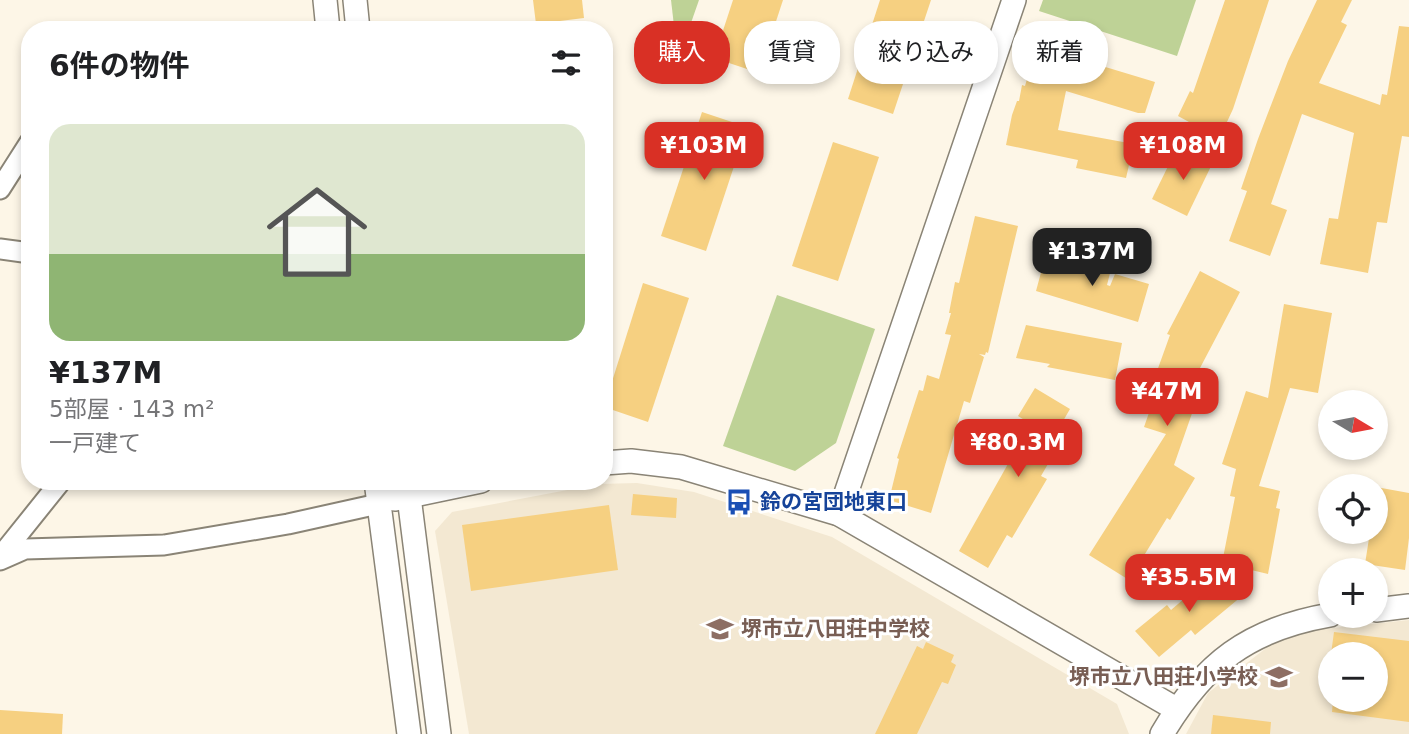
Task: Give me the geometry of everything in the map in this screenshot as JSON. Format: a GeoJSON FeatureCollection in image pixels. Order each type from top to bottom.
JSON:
{"type":"FeatureCollection","features":[{"type":"Feature","properties":{"kind":"street"},"geometry":{"type":"LineString","coordinates":[[325,0],[327,21]]}},
{"type":"Feature","properties":{"kind":"street"},"geometry":{"type":"LineString","coordinates":[[355,0],[357,21]]}},
{"type":"Feature","properties":{"kind":"street"},"geometry":{"type":"LineString","coordinates":[[839,514],[1014,0]]}},
{"type":"Feature","properties":{"kind":"street"},"geometry":{"type":"LineString","coordinates":[[0,188],[21,156]]}},
{"type":"Feature","properties":{"kind":"street"},"geometry":{"type":"LineString","coordinates":[[0,249],[21,252]]}},
{"type":"Feature","properties":{"kind":"street"},"geometry":{"type":"LineString","coordinates":[[613,462],[631,461],[681,467],[839,514],[1176,709]]}},
{"type":"Feature","properties":{"kind":"street"},"geometry":{"type":"LineString","coordinates":[[0,558],[54,490]]}},
{"type":"Feature","properties":{"kind":"street"},"geometry":{"type":"LineString","coordinates":[[0,558],[26,549],[164,545],[288,524],[377,493],[400,490]]}},
{"type":"Feature","properties":{"kind":"street"},"geometry":{"type":"LineString","coordinates":[[408,490],[439,734]]}},
{"type":"Feature","properties":{"kind":"street"},"geometry":{"type":"LineString","coordinates":[[377,493],[409,734]]}},
{"type":"Feature","properties":{"kind":"street"},"geometry":{"type":"LineString","coordinates":[[1388,609],[1409,606]]}},
{"type":"Feature","properties":{"kind":"street"},"geometry":{"type":"LineString","coordinates":[[1162,734],[1192,688],[1230,652],[1295,621],[1318,617]]}},
{"type":"Feature","properties":{"kind":"shaded area","name":"堺市立八田荘中学校"},"geometry":{"type":"Polygon","coordinates":[[[637,483],[694,492],[832,537],[1117,704],[1129,734],[469,734],[435,531],[452,512],[568,490],[613,490],[613,484],[637,483]]]}},
{"type":"Feature","properties":{"kind":"shaded area","name":"堺市立八田荘小学校"},"geometry":{"type":"Polygon","coordinates":[[[1409,620],[1409,734],[1186,734],[1208,693],[1274,642],[1314,630],[1388,628],[1388,622],[1409,620]]]}},
{"type":"Feature","properties":{"kind":"green space"},"geometry":{"type":"Polygon","coordinates":[[[671,0],[699,0],[692,21],[673,21],[671,0]]]}},
{"type":"Feature","properties":{"kind":"green space"},"geometry":{"type":"Polygon","coordinates":[[[1043,0],[1196,0],[1177,56],[1108,34],[1108,21],[1070,21],[1039,11],[1043,0]]]}},
{"type":"Feature","properties":{"kind":"green space"},"geometry":{"type":"Polygon","coordinates":[[[777,295],[875,329],[836,443],[795,471],[723,446],[777,295]]]}},
{"type":"Feature","properties":{"kind":"building"},"geometry":{"type":"Polygon","coordinates":[[[533,0],[582,0],[584,18],[536,21],[533,0]]]}},
{"type":"Feature","properties":{"kind":"building"},"geometry":{"type":"Polygon","coordinates":[[[733,0],[783,0],[776,21],[744,21],[744,68],[730,63],[730,21],[726,21],[733,0]]]}},
{"type":"Feature","properties":{"kind":"building"},"geometry":{"type":"Polygon","coordinates":[[[880,0],[931,0],[924,21],[873,21],[880,0]]]}},
{"type":"Feature","properties":{"kind":"building"},"geometry":{"type":"Polygon","coordinates":[[[1225,0],[1269,0],[1233,109],[1220,137],[1187,127],[1189,122],[1178,116],[1190,91],[1193,93],[1225,0]]]}},
{"type":"Feature","properties":{"kind":"building"},"geometry":{"type":"Polygon","coordinates":[[[1317,0],[1352,0],[1341,22],[1347,25],[1319,83],[1380,105],[1382,94],[1387,95],[1399,26],[1409,27],[1409,137],[1402,136],[1387,223],[1377,222],[1368,273],[1320,264],[1329,218],[1338,219],[1354,133],[1302,114],[1271,204],[1287,210],[1270,256],[1229,241],[1247,191],[1241,189],[1258,139],[1288,61],[1317,0]]]}},
{"type":"Feature","properties":{"kind":"building"},"geometry":{"type":"Polygon","coordinates":[[[1108,68],[1155,82],[1145,113],[1066,91],[1058,130],[1134,144],[1126,178],[1076,168],[1078,160],[1006,145],[1012,115],[1019,101],[1022,85],[1108,84],[1108,68]]]}},
{"type":"Feature","properties":{"kind":"building"},"geometry":{"type":"Polygon","coordinates":[[[854,80],[854,84],[903,84],[893,114],[848,99],[854,80]]]}},
{"type":"Feature","properties":{"kind":"building"},"geometry":{"type":"Polygon","coordinates":[[[702,112],[747,127],[706,251],[661,236],[702,112]]]}},
{"type":"Feature","properties":{"kind":"building"},"geometry":{"type":"Polygon","coordinates":[[[833,142],[879,157],[838,281],[792,266],[833,142]]]}},
{"type":"Feature","properties":{"kind":"building"},"geometry":{"type":"Polygon","coordinates":[[[1175,152],[1214,160],[1187,216],[1152,199],[1175,152]]]}},
{"type":"Feature","properties":{"kind":"building"},"geometry":{"type":"Polygon","coordinates":[[[975,216],[1018,226],[988,353],[979,354],[984,357],[970,403],[964,401],[931,513],[889,500],[899,459],[897,458],[919,390],[923,391],[927,375],[939,379],[951,335],[945,334],[955,282],[959,283],[975,216]]]}},
{"type":"Feature","properties":{"kind":"building"},"geometry":{"type":"Polygon","coordinates":[[[1046,254],[1110,273],[1107,285],[1110,286],[1115,274],[1149,284],[1138,322],[1036,291],[1046,254]]]}},
{"type":"Feature","properties":{"kind":"building"},"geometry":{"type":"Polygon","coordinates":[[[1200,271],[1240,292],[1200,368],[1191,396],[1197,399],[1174,465],[1195,478],[1129,580],[1089,555],[1166,434],[1144,427],[1158,387],[1152,385],[1170,335],[1167,334],[1200,271]]]}},
{"type":"Feature","properties":{"kind":"building"},"geometry":{"type":"Polygon","coordinates":[[[643,283],[689,298],[648,422],[613,410],[613,378],[643,283]]]}},
{"type":"Feature","properties":{"kind":"building"},"geometry":{"type":"Polygon","coordinates":[[[1284,304],[1332,313],[1318,393],[1290,388],[1259,486],[1280,491],[1276,508],[1280,509],[1268,574],[1222,563],[1235,497],[1230,496],[1236,469],[1222,464],[1246,391],[1268,398],[1284,304]]]}},
{"type":"Feature","properties":{"kind":"building"},"geometry":{"type":"Polygon","coordinates":[[[1026,325],[1122,343],[1115,380],[1016,358],[1026,325]]]}},
{"type":"Feature","properties":{"kind":"building"},"geometry":{"type":"Polygon","coordinates":[[[1035,388],[1070,409],[1052,440],[1059,445],[1041,476],[1047,479],[1012,538],[1007,535],[988,568],[959,551],[1013,455],[1007,452],[1026,421],[1018,416],[1035,388]]]}},
{"type":"Feature","properties":{"kind":"building"},"geometry":{"type":"Polygon","coordinates":[[[1388,489],[1409,493],[1409,538],[1405,570],[1388,567],[1388,558],[1366,558],[1368,544],[1388,544],[1388,489]]]}},
{"type":"Feature","properties":{"kind":"building"},"geometry":{"type":"Polygon","coordinates":[[[633,494],[677,498],[676,518],[631,515],[633,494]]]}},
{"type":"Feature","properties":{"kind":"building"},"geometry":{"type":"Polygon","coordinates":[[[609,505],[618,570],[471,591],[462,525],[609,505]]]}},
{"type":"Feature","properties":{"kind":"building"},"geometry":{"type":"Polygon","coordinates":[[[1219,569],[1242,596],[1195,635],[1191,630],[1159,657],[1135,631],[1167,605],[1171,610],[1219,569]]]}},
{"type":"Feature","properties":{"kind":"building"},"geometry":{"type":"Polygon","coordinates":[[[1334,632],[1409,641],[1409,722],[1332,712],[1388,712],[1388,642],[1333,642],[1334,632]]]}},
{"type":"Feature","properties":{"kind":"building"},"geometry":{"type":"Polygon","coordinates":[[[926,642],[954,655],[951,662],[956,665],[948,684],[942,682],[917,734],[875,734],[917,646],[923,649],[926,642]]]}},
{"type":"Feature","properties":{"kind":"building"},"geometry":{"type":"Polygon","coordinates":[[[0,710],[63,714],[62,734],[0,734],[0,710]]]}},
{"type":"Feature","properties":{"kind":"building"},"geometry":{"type":"Polygon","coordinates":[[[1213,715],[1271,722],[1270,734],[1211,734],[1213,715]]]}},
{"type":"Feature","properties":{"kind":"place","name":"鈴の宮団地東口"},"geometry":{"type":"Point","coordinates":[739,502]}},
{"type":"Feature","properties":{"kind":"place","name":"堺市立八田荘中学校"},"geometry":{"type":"Point","coordinates":[720,629]}},
{"type":"Feature","properties":{"kind":"place","name":"堺市立八田荘小学校"},"geometry":{"type":"Point","coordinates":[1279,677]}}]}
